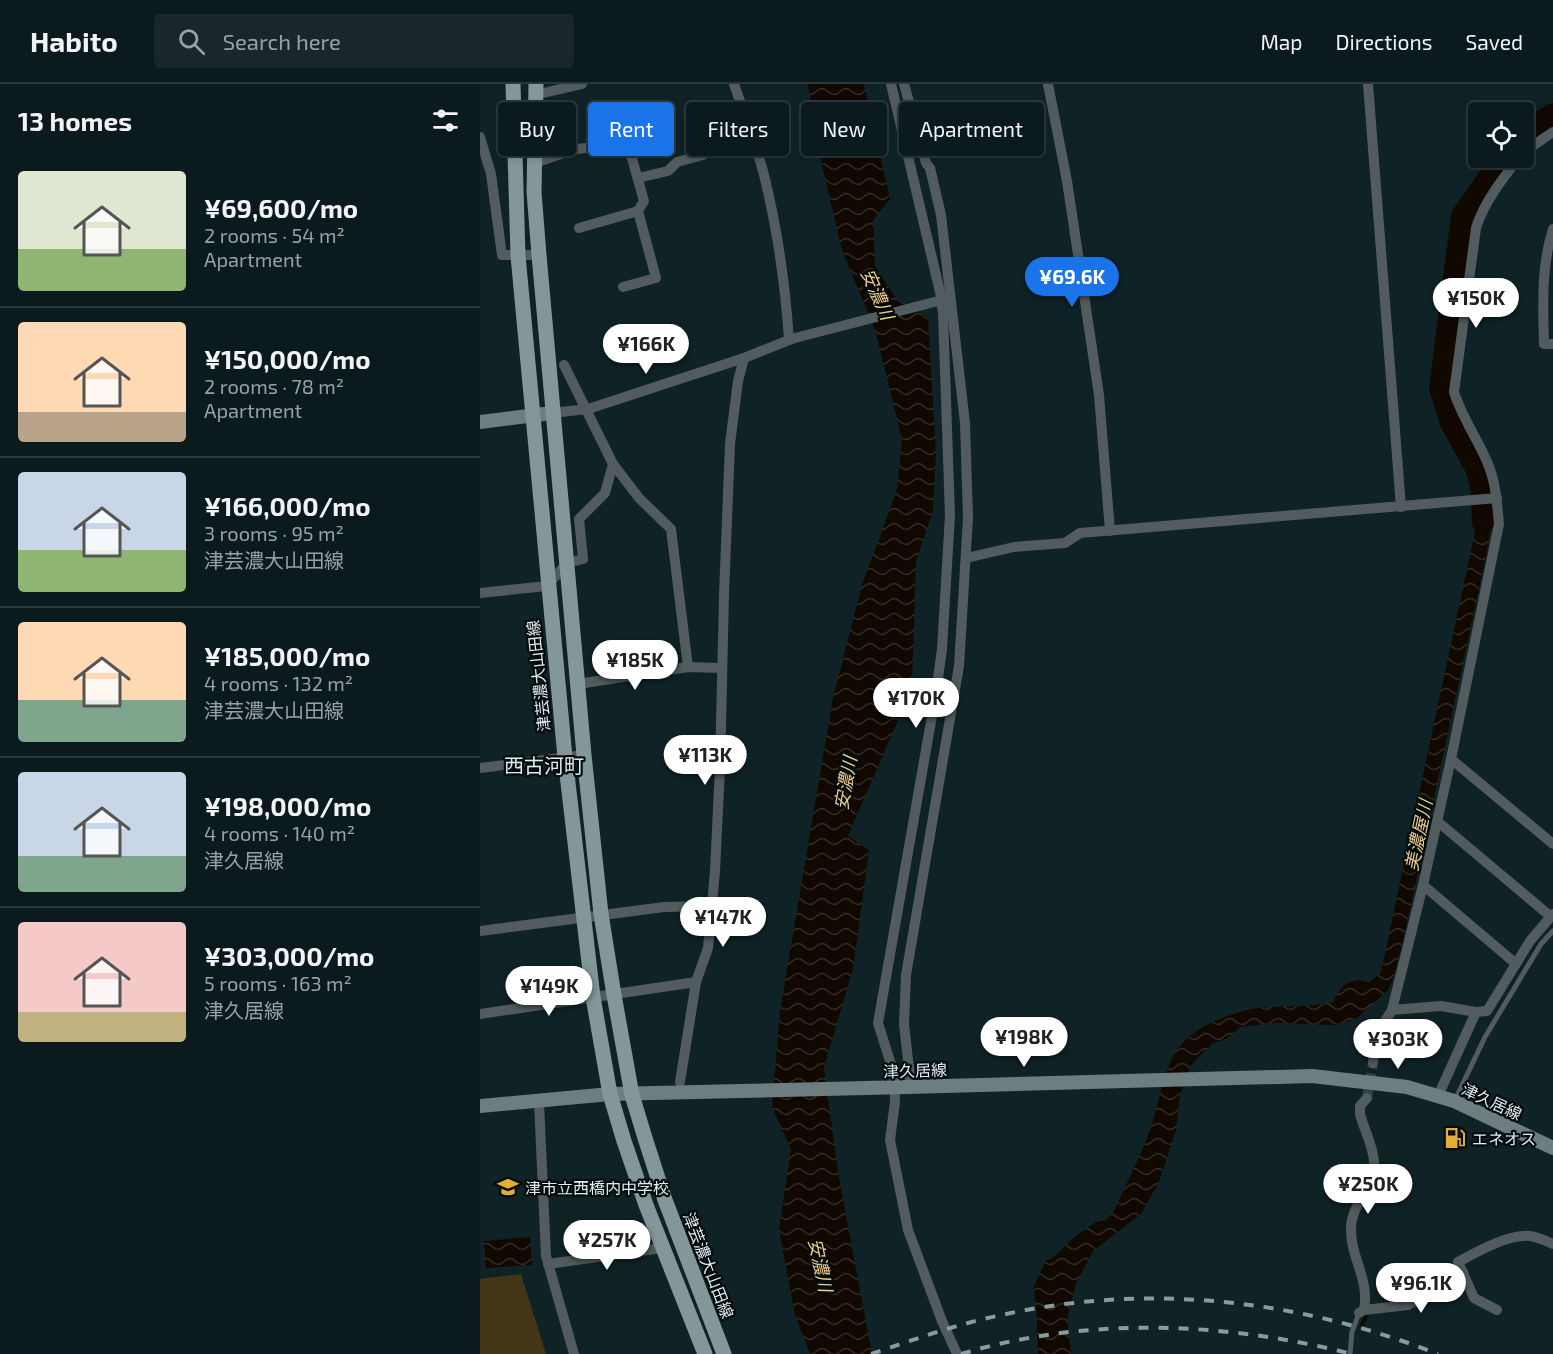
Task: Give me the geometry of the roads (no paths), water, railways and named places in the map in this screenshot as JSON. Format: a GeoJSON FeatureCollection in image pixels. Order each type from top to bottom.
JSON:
{"type":"FeatureCollection","features":[{"type":"Feature","properties":{"kind":"main road","name":"津芸濃大山田線"},"geometry":{"type":"LineString","coordinates":[[513,84],[518,256],[532,416],[547,586],[593,997],[610,1094],[646,1205],[705,1354]]}},
{"type":"Feature","properties":{"kind":"main road","name":"津芸濃大山田線"},"geometry":{"type":"LineString","coordinates":[[536,89],[534,192],[552,413],[601,914],[632,1095],[665,1200],[724,1354]]}},
{"type":"Feature","properties":{"kind":"main road"},"geometry":{"type":"LineString","coordinates":[[480,422],[552,413]]}},
{"type":"Feature","properties":{"kind":"main road","name":"津久居線"},"geometry":{"type":"LineString","coordinates":[[480,1106],[610,1094],[1312,1076],[1407,1087],[1438,1096],[1454,1101],[1553,1148]]}},
{"type":"Feature","properties":{"kind":"street"},"geometry":{"type":"LineString","coordinates":[[536,89],[582,84]]}},
{"type":"Feature","properties":{"kind":"street"},"geometry":{"type":"LineString","coordinates":[[734,84],[763,170],[770,199],[792,339]]}},
{"type":"Feature","properties":{"kind":"street"},"geometry":{"type":"LineString","coordinates":[[891,84],[943,313],[950,516],[942,649],[936,693],[878,1023],[894,1074],[895,1102],[890,1140],[908,1230],[942,1321],[957,1354]]}},
{"type":"Feature","properties":{"kind":"street"},"geometry":{"type":"LineString","coordinates":[[904,84],[926,163],[930,168],[941,215],[964,423],[968,499],[959,666],[906,975],[904,1024],[909,1087]]}},
{"type":"Feature","properties":{"kind":"street"},"geometry":{"type":"LineString","coordinates":[[1048,84],[1067,181],[1100,395],[1110,531]]}},
{"type":"Feature","properties":{"kind":"street"},"geometry":{"type":"LineString","coordinates":[[1368,84],[1401,507]]}},
{"type":"Feature","properties":{"kind":"street"},"geometry":{"type":"LineString","coordinates":[[1534,145],[1553,132]]}},
{"type":"Feature","properties":{"kind":"street"},"geometry":{"type":"LineString","coordinates":[[480,137],[491,174],[502,255],[539,255]]}},
{"type":"Feature","properties":{"kind":"street"},"geometry":{"type":"LineString","coordinates":[[535,163],[575,149],[621,145],[631,155],[644,201],[638,212],[656,278],[623,287]]}},
{"type":"Feature","properties":{"kind":"street"},"geometry":{"type":"LineString","coordinates":[[638,178],[668,171],[677,162],[699,156]]}},
{"type":"Feature","properties":{"kind":"street"},"geometry":{"type":"LineString","coordinates":[[1372,1063],[1376,1035],[1392,1010],[1423,885],[1499,524],[1497,498],[1488,463],[1460,409],[1454,392],[1476,228],[1480,216],[1511,168]]}},
{"type":"Feature","properties":{"kind":"street"},"geometry":{"type":"LineString","coordinates":[[579,228],[638,212]]}},
{"type":"Feature","properties":{"kind":"street"},"geometry":{"type":"LineString","coordinates":[[1553,229],[1549,242],[1550,266],[1542,294],[1544,344],[1553,344]]}},
{"type":"Feature","properties":{"kind":"street"},"geometry":{"type":"LineString","coordinates":[[552,413],[585,409],[744,358],[792,339],[950,298]]}},
{"type":"Feature","properties":{"kind":"street"},"geometry":{"type":"LineString","coordinates":[[680,1082],[696,982],[708,948],[720,768],[730,444],[738,381],[744,358]]}},
{"type":"Feature","properties":{"kind":"street"},"geometry":{"type":"LineString","coordinates":[[564,365],[612,464],[639,498],[671,529],[688,667]]}},
{"type":"Feature","properties":{"kind":"street"},"geometry":{"type":"LineString","coordinates":[[480,593],[547,586],[567,563],[583,559],[579,519],[605,493],[612,464]]}},
{"type":"Feature","properties":{"kind":"street"},"geometry":{"type":"LineString","coordinates":[[966,558],[1014,547],[1065,543],[1080,533],[1497,498]]}},
{"type":"Feature","properties":{"kind":"street"},"geometry":{"type":"LineString","coordinates":[[578,684],[688,667],[722,668]]}},
{"type":"Feature","properties":{"kind":"street"},"geometry":{"type":"LineString","coordinates":[[480,768],[584,755]]}},
{"type":"Feature","properties":{"kind":"street"},"geometry":{"type":"LineString","coordinates":[[1451,759],[1553,844]]}},
{"type":"Feature","properties":{"kind":"street"},"geometry":{"type":"LineString","coordinates":[[1392,1010],[1441,1006],[1476,1012],[1487,1011],[1530,940],[1551,915],[1437,821]]}},
{"type":"Feature","properties":{"kind":"street"},"geometry":{"type":"LineString","coordinates":[[1423,885],[1515,963]]}},
{"type":"Feature","properties":{"kind":"street"},"geometry":{"type":"LineString","coordinates":[[480,931],[601,914],[711,906]]}},
{"type":"Feature","properties":{"kind":"street"},"geometry":{"type":"LineString","coordinates":[[480,1014],[696,982]]}},
{"type":"Feature","properties":{"kind":"street"},"geometry":{"type":"LineString","coordinates":[[1438,1096],[1476,1012]]}},
{"type":"Feature","properties":{"kind":"street"},"geometry":{"type":"LineString","coordinates":[[1367,1098],[1360,1106],[1360,1114],[1375,1164],[1369,1185],[1356,1207],[1350,1226],[1365,1285],[1362,1312],[1408,1305],[1462,1272]]}},
{"type":"Feature","properties":{"kind":"street"},"geometry":{"type":"LineString","coordinates":[[539,1102],[546,1256],[574,1354]]}},
{"type":"Feature","properties":{"kind":"street"},"geometry":{"type":"LineString","coordinates":[[1497,1310],[1474,1298],[1458,1262],[1498,1243],[1519,1237],[1531,1236],[1553,1244]]}},
{"type":"Feature","properties":{"kind":"street"},"geometry":{"type":"LineString","coordinates":[[548,1264],[662,1248]]}},
{"type":"Feature","properties":{"kind":"lane"},"geometry":{"type":"LineString","coordinates":[[1454,1101],[1485,1037],[1541,944],[1553,931]]}},
{"type":"Feature","properties":{"kind":"lane"},"geometry":{"type":"LineString","coordinates":[[1350,1354],[1352,1332],[1362,1312]]}},
{"type":"Feature","properties":{"kind":"water"},"geometry":{"type":"Polygon","coordinates":[[[808,84],[864,84],[868,102],[811,102],[808,84]]]}},
{"type":"Feature","properties":{"kind":"water","name":"安濃川"},"geometry":{"type":"Polygon","coordinates":[[[820,156],[880,156],[890,199],[873,220],[875,266],[897,300],[928,317],[936,453],[933,511],[916,561],[912,688],[848,836],[869,850],[853,969],[824,1067],[838,1172],[870,1344],[875,1354],[810,1354],[795,1315],[779,1230],[791,1149],[772,1107],[780,1011],[833,698],[862,585],[897,490],[902,439],[875,330],[842,250],[820,156]]]}},
{"type":"Feature","properties":{"kind":"water"},"geometry":{"type":"Polygon","coordinates":[[[1476,505],[1491,505],[1491,525],[1486,556],[1404,937],[1388,990],[1358,1017],[1334,1025],[1275,1023],[1240,1027],[1228,1038],[1212,1044],[1191,1065],[1180,1095],[1176,1130],[1159,1182],[1141,1214],[1093,1251],[1076,1284],[1067,1319],[1071,1354],[1038,1354],[1036,1303],[1033,1288],[1046,1261],[1055,1256],[1073,1238],[1096,1222],[1106,1220],[1114,1211],[1147,1138],[1166,1074],[1180,1046],[1202,1028],[1239,1012],[1259,1008],[1334,1002],[1339,991],[1347,984],[1358,980],[1369,983],[1381,972],[1476,527],[1476,505]]]}},
{"type":"Feature","properties":{"kind":"water"},"geometry":{"type":"Polygon","coordinates":[[[530,1237],[532,1265],[486,1268],[484,1241],[530,1237]]]}},
{"type":"Feature","properties":{"kind":"waterway","name":"美濃屋川"},"geometry":{"type":"LineString","coordinates":[[1534,125],[1553,114]]}},
{"type":"Feature","properties":{"kind":"waterway","name":"美濃屋川"},"geometry":{"type":"LineString","coordinates":[[1483,523],[1482,491],[1477,470],[1451,423],[1440,388],[1462,216],[1495,168]]}},
{"type":"Feature","properties":{"kind":"waterway"},"geometry":{"type":"LineString","coordinates":[[1362,1325],[1366,1316]]}},
{"type":"Feature","properties":{"kind":"tunnel"},"geometry":{"type":"LineString","coordinates":[[1367,1098],[1373,1063]]}},
{"type":"Feature","properties":{"kind":"railway"},"geometry":{"type":"LineString","coordinates":[[871,1354],[949,1328],[997,1316],[1053,1306],[1109,1300],[1165,1299],[1220,1302],[1276,1309],[1331,1320],[1385,1335],[1438,1354]]}},
{"type":"Feature","properties":{"kind":"railway"},"geometry":{"type":"LineString","coordinates":[[961,1354],[1058,1333],[1157,1328],[1255,1335],[1352,1354]]}},
{"type":"Feature","properties":{"kind":"place","name":"エネオス"},"geometry":{"type":"Point","coordinates":[1455,1138]}},
{"type":"Feature","properties":{"kind":"place","name":"津市立西橋内中学校"},"geometry":{"type":"Point","coordinates":[508,1187]}},
{"type":"Feature","properties":{"kind":"district","name":"西古河町"},"geometry":{"type":"Point","coordinates":[544,765]}}]}
